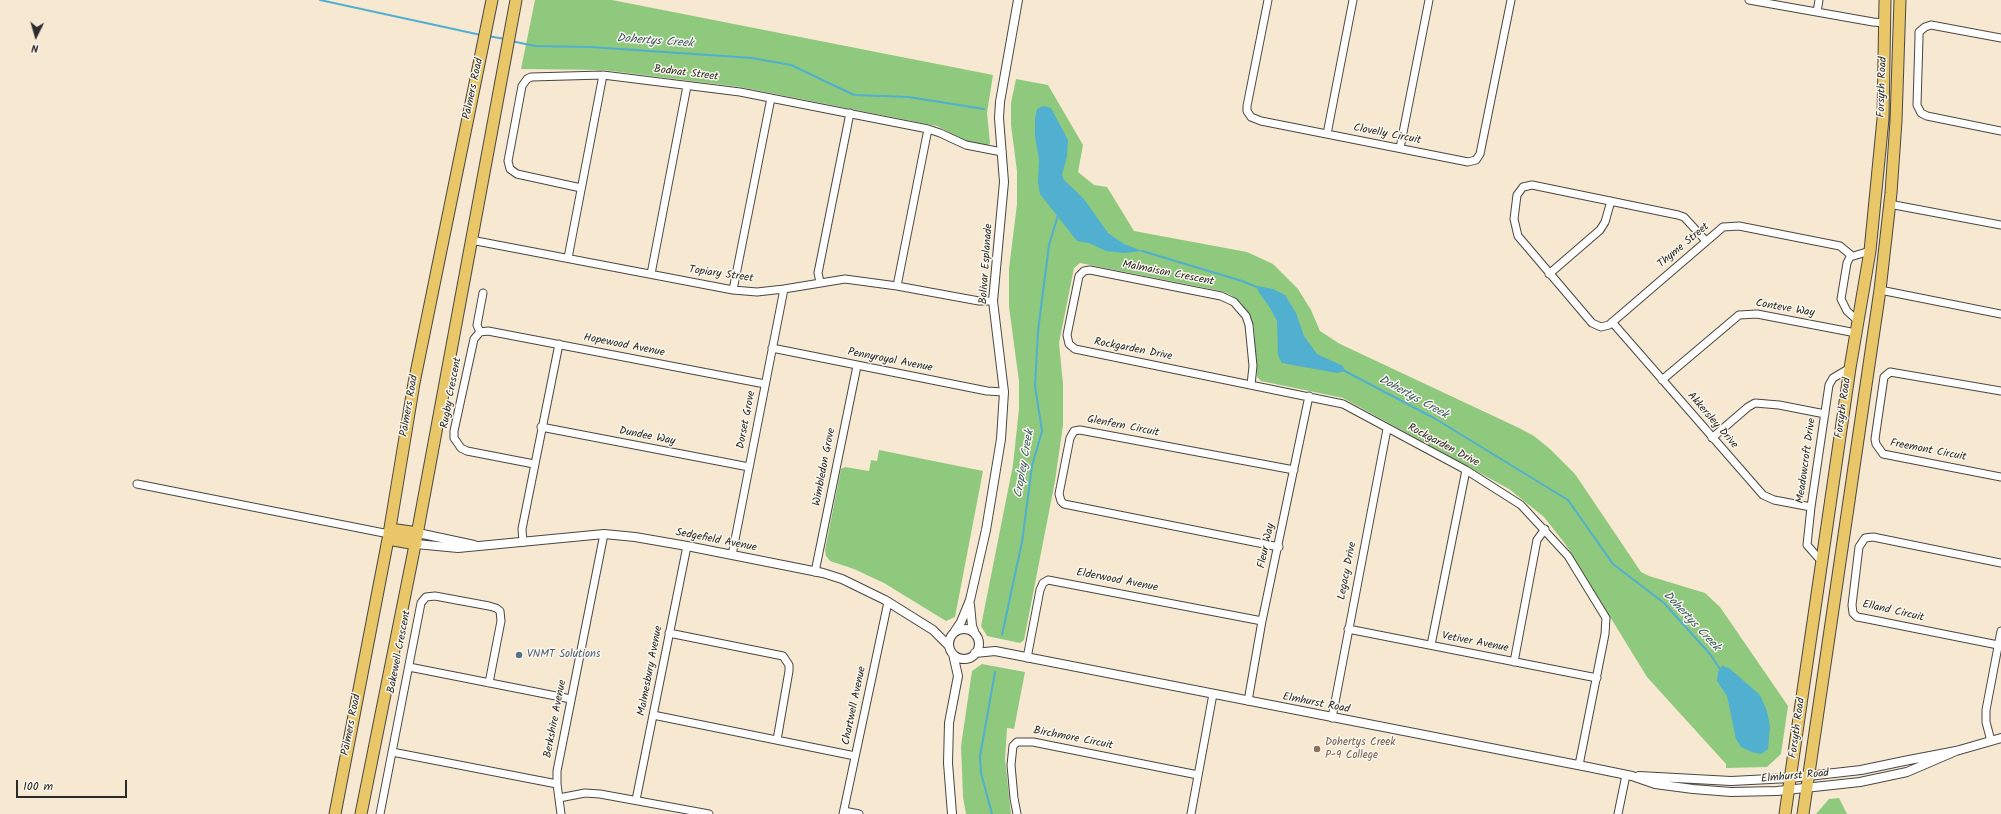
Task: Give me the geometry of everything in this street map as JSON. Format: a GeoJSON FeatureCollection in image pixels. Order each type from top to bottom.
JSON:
{"type":"FeatureCollection","features":[{"type":"Feature","properties":{"kind":"highway","name":"Palmers Road"},"geometry":{"type":"LineString","coordinates":[[335,814],[389,534],[414,383],[443,233],[492,0]]}},
{"type":"Feature","properties":{"kind":"highway"},"geometry":{"type":"LineString","coordinates":[[361,814],[416,544],[516,0]]}},
{"type":"Feature","properties":{"kind":"highway","name":"Forsyth Road"},"geometry":{"type":"LineString","coordinates":[[1785,814],[1850,368],[1870,251],[1883,119],[1885,0]]}},
{"type":"Feature","properties":{"kind":"highway","name":"Forsyth Road"},"geometry":{"type":"LineString","coordinates":[[1803,814],[1880,290],[1896,121],[1900,0]]}},
{"type":"Feature","properties":{"kind":"highway"},"geometry":{"type":"LineString","coordinates":[[1885,23],[1900,24]]}},
{"type":"Feature","properties":{"kind":"highway"},"geometry":{"type":"LineString","coordinates":[[1876,200],[1889,204]]}},
{"type":"Feature","properties":{"kind":"highway"},"geometry":{"type":"LineString","coordinates":[[1864,287],[1880,290]]}},
{"type":"Feature","properties":{"kind":"highway"},"geometry":{"type":"LineString","coordinates":[[389,534],[418,533]]}},
{"type":"Feature","properties":{"kind":"highway"},"geometry":{"type":"LineString","coordinates":[[389,534],[416,544]]}},
{"type":"Feature","properties":{"kind":"street","name":"Bolivar Esplanade"},"geometry":{"type":"LineString","coordinates":[[955,632],[970,600],[995,486],[1001,439],[1004,392],[994,301],[995,269],[1004,182],[1000,102],[1018,0]]}},
{"type":"Feature","properties":{"kind":"street","name":"Clovelly Circuit"},"geometry":{"type":"LineString","coordinates":[[1268,0],[1247,106],[1248,114],[1256,120],[1468,162],[1476,160],[1479,157],[1511,0]]}},
{"type":"Feature","properties":{"kind":"street"},"geometry":{"type":"LineString","coordinates":[[1327,134],[1353,0]]}},
{"type":"Feature","properties":{"kind":"street"},"geometry":{"type":"LineString","coordinates":[[1400,148],[1429,0]]}},
{"type":"Feature","properties":{"kind":"street"},"geometry":{"type":"LineString","coordinates":[[1749,0],[1885,23]]}},
{"type":"Feature","properties":{"kind":"street"},"geometry":{"type":"LineString","coordinates":[[1817,12],[1819,0]]}},
{"type":"Feature","properties":{"kind":"street"},"geometry":{"type":"LineString","coordinates":[[2001,38],[1931,25],[1922,29],[1919,38],[1917,105],[1919,111],[1927,116],[2001,131]]}},
{"type":"Feature","properties":{"kind":"street","name":"Bodnat Street"},"geometry":{"type":"LineString","coordinates":[[581,188],[517,174],[510,169],[508,161],[522,86],[527,79],[536,76],[604,75],[740,92],[928,129],[966,145],[1002,152]]}},
{"type":"Feature","properties":{"kind":"street"},"geometry":{"type":"LineString","coordinates":[[568,258],[604,75]]}},
{"type":"Feature","properties":{"kind":"street"},"geometry":{"type":"LineString","coordinates":[[651,274],[687,86]]}},
{"type":"Feature","properties":{"kind":"street"},"geometry":{"type":"LineString","coordinates":[[733,290],[770,98]]}},
{"type":"Feature","properties":{"kind":"street"},"geometry":{"type":"LineString","coordinates":[[820,282],[818,273],[850,113]]}},
{"type":"Feature","properties":{"kind":"street"},"geometry":{"type":"LineString","coordinates":[[897,286],[928,129]]}},
{"type":"Feature","properties":{"kind":"street"},"geometry":{"type":"LineString","coordinates":[[1612,322],[1600,327],[1592,323],[1518,236],[1514,219],[1517,195],[1523,187],[1532,185],[1684,217],[1706,241]]}},
{"type":"Feature","properties":{"kind":"street"},"geometry":{"type":"LineString","coordinates":[[1550,274],[1600,230],[1605,222],[1611,201]]}},
{"type":"Feature","properties":{"kind":"street"},"geometry":{"type":"LineString","coordinates":[[1889,204],[2001,225]]}},
{"type":"Feature","properties":{"kind":"street","name":"Thyme Street"},"geometry":{"type":"LineString","coordinates":[[1612,322],[1723,227],[1739,226],[1840,246],[1852,256]]}},
{"type":"Feature","properties":{"kind":"street","name":"Topiary Street"},"geometry":{"type":"LineString","coordinates":[[471,240],[733,290],[758,292],[845,279],[897,286],[979,302],[994,301]]}},
{"type":"Feature","properties":{"kind":"street"},"geometry":{"type":"LineString","coordinates":[[1858,321],[1847,311],[1841,299],[1847,263],[1852,256],[1870,251]]}},
{"type":"Feature","properties":{"kind":"street","name":"Malmaison Crescent"},"geometry":{"type":"LineString","coordinates":[[1069,344],[1067,335],[1078,279],[1084,271],[1094,271],[1222,296],[1240,308],[1249,324],[1253,366],[1251,385]]}},
{"type":"Feature","properties":{"kind":"street","name":"Dorset Grove"},"geometry":{"type":"LineString","coordinates":[[732,555],[784,289]]}},
{"type":"Feature","properties":{"kind":"street"},"geometry":{"type":"LineString","coordinates":[[1880,290],[2001,314]]}},
{"type":"Feature","properties":{"kind":"street","name":"Rugby Crescent"},"geometry":{"type":"LineString","coordinates":[[482,293],[477,325],[480,332],[474,339],[454,431],[454,438],[461,448],[467,451],[534,464]]}},
{"type":"Feature","properties":{"kind":"street","name":"Conteve Way"},"geometry":{"type":"LineString","coordinates":[[1662,380],[1739,315],[1757,314],[1856,333]]}},
{"type":"Feature","properties":{"kind":"street","name":"Akkersley Drive"},"geometry":{"type":"LineString","coordinates":[[1612,322],[1763,495],[1774,500],[1812,507]]}},
{"type":"Feature","properties":{"kind":"street","name":"Hopewood Avenue"},"geometry":{"type":"LineString","coordinates":[[480,332],[488,331],[765,384]]}},
{"type":"Feature","properties":{"kind":"street"},"geometry":{"type":"LineString","coordinates":[[523,542],[522,529],[541,427],[559,344]]}},
{"type":"Feature","properties":{"kind":"street","name":"Rockgarden Drive"},"geometry":{"type":"LineString","coordinates":[[1069,344],[1078,350],[1343,404],[1387,429],[1466,470],[1522,504],[1568,556],[1606,618],[1606,630],[1579,766]]}},
{"type":"Feature","properties":{"kind":"street","name":"Pennyroyal Avenue"},"geometry":{"type":"LineString","coordinates":[[772,348],[987,391],[1004,392]]}},
{"type":"Feature","properties":{"kind":"street","name":"Wimbledon Grove"},"geometry":{"type":"LineString","coordinates":[[816,572],[857,366]]}},
{"type":"Feature","properties":{"kind":"street","name":"Meadowcroft Drive"},"geometry":{"type":"LineString","coordinates":[[1822,562],[1807,545],[1825,414],[1830,382],[1833,378],[1850,368]]}},
{"type":"Feature","properties":{"kind":"street","name":"Freemont Circuit"},"geometry":{"type":"LineString","coordinates":[[2001,391],[1890,372],[1884,377],[1876,439],[1876,444],[1883,454],[2001,477]]}},
{"type":"Feature","properties":{"kind":"street","name":"Fleur Way"},"geometry":{"type":"LineString","coordinates":[[1248,701],[1262,621],[1279,547],[1309,396]]}},
{"type":"Feature","properties":{"kind":"street"},"geometry":{"type":"LineString","coordinates":[[1712,438],[1748,407],[1755,403],[1779,405],[1825,414]]}},
{"type":"Feature","properties":{"kind":"street","name":"Dundee Way"},"geometry":{"type":"LineString","coordinates":[[541,427],[749,467]]}},
{"type":"Feature","properties":{"kind":"street","name":"Legacy Drive"},"geometry":{"type":"LineString","coordinates":[[1332,718],[1387,429]]}},
{"type":"Feature","properties":{"kind":"street","name":"Glenfern Circuit"},"geometry":{"type":"LineString","coordinates":[[1279,547],[1064,504],[1060,494],[1070,438],[1074,431],[1080,430],[1294,470]]}},
{"type":"Feature","properties":{"kind":"street"},"geometry":{"type":"LineString","coordinates":[[1431,645],[1466,470]]}},
{"type":"Feature","properties":{"kind":"street"},"geometry":{"type":"LineString","coordinates":[[137,484],[389,534]]}},
{"type":"Feature","properties":{"kind":"street"},"geometry":{"type":"LineString","coordinates":[[1514,662],[1537,540],[1545,529]]}},
{"type":"Feature","properties":{"kind":"street","name":"Sedgefield Avenue"},"geometry":{"type":"LineString","coordinates":[[418,533],[480,546]]}},
{"type":"Feature","properties":{"kind":"street","name":"Sedgefield Avenue"},"geometry":{"type":"LineString","coordinates":[[416,544],[458,548],[604,534],[635,537],[687,546],[816,572],[842,579],[888,602],[933,630],[949,646]]}},
{"type":"Feature","properties":{"kind":"street","name":"Berkshire Avenue"},"geometry":{"type":"LineString","coordinates":[[561,814],[557,784],[557,771],[604,534]]}},
{"type":"Feature","properties":{"kind":"street","name":"Elland Circuit"},"geometry":{"type":"LineString","coordinates":[[1998,644],[1857,617],[1853,613],[1852,605],[1859,547],[1865,538],[1873,537],[2001,563]]}},
{"type":"Feature","properties":{"kind":"street","name":"Malmesbury Avenue"},"geometry":{"type":"LineString","coordinates":[[636,800],[687,546]]}},
{"type":"Feature","properties":{"kind":"street","name":"Elderwood Avenue"},"geometry":{"type":"LineString","coordinates":[[1027,658],[1040,590],[1043,584],[1048,580],[1262,621]]}},
{"type":"Feature","properties":{"kind":"street","name":"Bakewell Crescent"},"geometry":{"type":"LineString","coordinates":[[380,814],[421,604],[426,596],[435,596],[489,606],[500,611],[502,616],[489,683]]}},
{"type":"Feature","properties":{"kind":"street","name":"Bolivar Esplanade"},"geometry":{"type":"LineString","coordinates":[[970,600],[972,626],[977,637]]}},
{"type":"Feature","properties":{"kind":"street","name":"Chartwell Avenue"},"geometry":{"type":"LineString","coordinates":[[843,812],[888,602]]}},
{"type":"Feature","properties":{"kind":"street","name":"Vetiver Avenue"},"geometry":{"type":"LineString","coordinates":[[1348,628],[1597,678]]}},
{"type":"Feature","properties":{"kind":"street"},"geometry":{"type":"LineString","coordinates":[[952,814],[948,764],[950,723],[958,676],[953,654],[949,646],[949,640],[955,632],[966,629],[977,637],[978,645],[973,655],[958,676]]}},
{"type":"Feature","properties":{"kind":"street","name":"Sedgefield Avenue"},"geometry":{"type":"LineString","coordinates":[[933,630],[955,632]]}},
{"type":"Feature","properties":{"kind":"street"},"geometry":{"type":"LineString","coordinates":[[1991,741],[1986,722],[1986,710],[2001,631]]}},
{"type":"Feature","properties":{"kind":"street"},"geometry":{"type":"LineString","coordinates":[[670,633],[783,656],[789,665],[789,671],[777,740]]}},
{"type":"Feature","properties":{"kind":"street","name":"Elmhurst Road"},"geometry":{"type":"LineString","coordinates":[[977,637],[995,651]]}},
{"type":"Feature","properties":{"kind":"street","name":"Elmhurst Road"},"geometry":{"type":"LineString","coordinates":[[973,655],[995,651],[1629,776],[1655,784],[1693,789],[1731,792],[1789,790],[1860,782],[1907,772],[1956,751]]}},
{"type":"Feature","properties":{"kind":"street"},"geometry":{"type":"LineString","coordinates":[[953,654],[959,658],[973,655]]}},
{"type":"Feature","properties":{"kind":"street"},"geometry":{"type":"LineString","coordinates":[[409,667],[571,699]]}},
{"type":"Feature","properties":{"kind":"street"},"geometry":{"type":"LineString","coordinates":[[1191,814],[1213,694]]}},
{"type":"Feature","properties":{"kind":"street"},"geometry":{"type":"LineString","coordinates":[[653,715],[855,756]]}},
{"type":"Feature","properties":{"kind":"street","name":"Elmhurst Road"},"geometry":{"type":"LineString","coordinates":[[1629,776],[1656,776],[1732,781],[1790,778],[1861,770],[1956,751],[2001,738]]}},
{"type":"Feature","properties":{"kind":"street","name":"Birchmore Circuit"},"geometry":{"type":"LineString","coordinates":[[1018,814],[1014,798],[1011,766],[1013,746],[1017,742],[1033,742],[1198,775]]}},
{"type":"Feature","properties":{"kind":"street"},"geometry":{"type":"LineString","coordinates":[[392,752],[557,784]]}},
{"type":"Feature","properties":{"kind":"street"},"geometry":{"type":"LineString","coordinates":[[1618,814],[1629,776]]}},
{"type":"Feature","properties":{"kind":"street"},"geometry":{"type":"LineString","coordinates":[[559,798],[585,793],[600,794],[636,800],[669,810],[709,814]]}},
{"type":"Feature","properties":{"kind":"street"},"geometry":{"type":"LineString","coordinates":[[843,812],[859,814]]}},
{"type":"Feature","properties":{"kind":"green space"},"geometry":{"type":"Polygon","coordinates":[[[535,0],[612,0],[993,75],[987,113],[990,143],[988,146],[968,142],[937,126],[740,87],[604,70],[521,69],[535,0]]]}},
{"type":"Feature","properties":{"kind":"green space"},"geometry":{"type":"Polygon","coordinates":[[[1016,79],[1048,85],[1083,145],[1078,172],[1094,185],[1107,187],[1134,231],[1247,252],[1273,264],[1298,289],[1311,310],[1320,331],[1340,344],[1519,428],[1534,436],[1550,449],[1575,474],[1641,572],[1649,576],[1705,593],[1720,607],[1788,706],[1781,754],[1767,767],[1726,768],[1726,764],[1647,677],[1566,545],[1544,517],[1509,489],[1343,398],[1261,381],[1257,377],[1254,327],[1250,317],[1241,303],[1231,295],[1221,291],[1080,263],[1074,268],[1059,343],[1063,384],[1063,425],[1055,481],[1024,640],[1020,643],[987,636],[981,626],[1013,465],[1019,409],[1019,381],[1009,307],[1009,269],[1017,204],[1017,171],[1011,125],[1011,103],[1016,79]]]}},
{"type":"Feature","properties":{"kind":"green space"},"geometry":{"type":"Polygon","coordinates":[[[879,450],[983,471],[955,617],[946,621],[884,583],[854,569],[830,561],[826,556],[825,550],[841,469],[845,467],[869,471],[871,460],[877,461],[879,450]]]}},
{"type":"Feature","properties":{"kind":"green space"},"geometry":{"type":"Polygon","coordinates":[[[982,664],[1025,672],[1014,729],[1007,728],[1005,759],[1011,814],[966,814],[963,797],[961,746],[972,671],[982,664]]]}},
{"type":"Feature","properties":{"kind":"green space"},"geometry":{"type":"Polygon","coordinates":[[[1839,798],[1847,814],[1816,814],[1829,799],[1839,798]]]}},
{"type":"Feature","properties":{"kind":"water"},"geometry":{"type":"Polygon","coordinates":[[[1043,106],[1051,108],[1068,140],[1067,156],[1062,175],[1064,180],[1084,199],[1108,233],[1124,244],[1142,251],[1124,253],[1106,251],[1089,243],[1077,241],[1040,194],[1038,183],[1039,160],[1035,136],[1035,118],[1037,109],[1043,106]]]}},
{"type":"Feature","properties":{"kind":"water"},"geometry":{"type":"Polygon","coordinates":[[[1258,286],[1273,289],[1285,295],[1296,313],[1304,336],[1317,354],[1343,366],[1345,371],[1337,373],[1282,363],[1278,356],[1277,321],[1258,291],[1258,286]]]}},
{"type":"Feature","properties":{"kind":"water"},"geometry":{"type":"Polygon","coordinates":[[[1722,666],[1729,668],[1760,695],[1767,711],[1770,727],[1768,749],[1761,754],[1741,747],[1736,739],[1727,696],[1717,681],[1718,672],[1722,666]]]}},
{"type":"Feature","properties":{"kind":"waterway","name":"Dohertys Creek"},"geometry":{"type":"LineString","coordinates":[[320,0],[481,35]]}},
{"type":"Feature","properties":{"kind":"waterway","name":"Dohertys Creek"},"geometry":{"type":"LineString","coordinates":[[488,36],[505,39]]}},
{"type":"Feature","properties":{"kind":"waterway","name":"Dohertys Creek"},"geometry":{"type":"LineString","coordinates":[[511,41],[535,46],[591,47],[752,58],[791,65],[854,95],[909,97],[984,109]]}},
{"type":"Feature","properties":{"kind":"waterway","name":"Cropley Creek"},"geometry":{"type":"LineString","coordinates":[[1002,635],[1022,542],[1032,466],[1042,431],[1035,386],[1038,331],[1049,245],[1058,215]]}},
{"type":"Feature","properties":{"kind":"waterway","name":"Dohertys Creek"},"geometry":{"type":"LineString","coordinates":[[1142,251],[1242,281],[1259,288]]}},
{"type":"Feature","properties":{"kind":"waterway","name":"Dohertys Creek"},"geometry":{"type":"LineString","coordinates":[[1343,370],[1434,418],[1568,500],[1613,564],[1664,603],[1710,654],[1720,669]]}},
{"type":"Feature","properties":{"kind":"waterway","name":"Cropley Creek"},"geometry":{"type":"LineString","coordinates":[[992,814],[981,773],[980,756],[995,672]]}},
{"type":"Feature","properties":{"kind":"place","name":"VNMT Solutions"},"geometry":{"type":"Point","coordinates":[519,655]}},
{"type":"Feature","properties":{"kind":"place","name":"Dohertys Creek P-9 College"},"geometry":{"type":"Point","coordinates":[1317,749]}}]}
